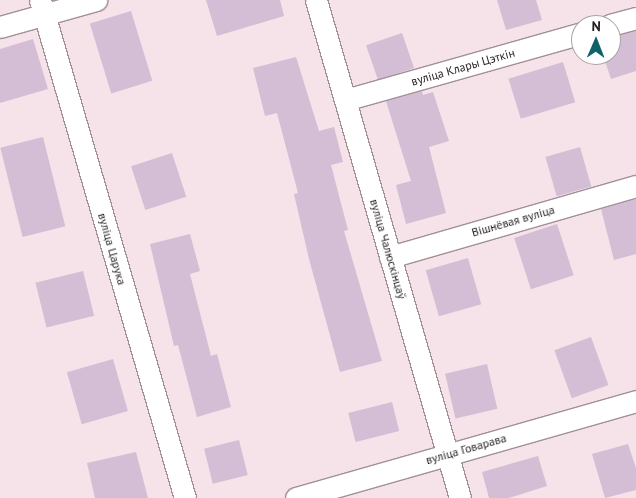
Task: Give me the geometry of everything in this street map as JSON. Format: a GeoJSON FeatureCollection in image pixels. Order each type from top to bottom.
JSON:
{"type":"FeatureCollection","features":[{"type":"Feature","properties":{"kind":"street"},"geometry":{"type":"LineString","coordinates":[[0,27],[42,7],[96,0]]}},
{"type":"Feature","properties":{"kind":"street","name":"вуліца Чалюскінцаў"},"geometry":{"type":"LineString","coordinates":[[316,0],[460,498]]}},
{"type":"Feature","properties":{"kind":"street","name":"вуліца Царука"},"geometry":{"type":"LineString","coordinates":[[42,7],[184,498]]}},
{"type":"Feature","properties":{"kind":"street"},"geometry":{"type":"LineString","coordinates":[[621,22],[636,18]]}},
{"type":"Feature","properties":{"kind":"street","name":"вуліца Клары Цэткін"},"geometry":{"type":"LineString","coordinates":[[345,100],[571,36]]}},
{"type":"Feature","properties":{"kind":"street","name":"Вішнёвая вуліца"},"geometry":{"type":"LineString","coordinates":[[390,257],[636,186]]}},
{"type":"Feature","properties":{"kind":"street","name":"вуліца Говарава"},"geometry":{"type":"LineString","coordinates":[[296,498],[636,401]]}},
{"type":"Feature","properties":{"kind":"building"},"geometry":{"type":"Polygon","coordinates":[[[206,0],[280,0],[284,16],[217,36],[206,0]]]}},
{"type":"Feature","properties":{"kind":"building"},"geometry":{"type":"Polygon","coordinates":[[[497,0],[536,0],[542,20],[506,30],[497,0]]]}},
{"type":"Feature","properties":{"kind":"building"},"geometry":{"type":"Polygon","coordinates":[[[131,11],[152,81],[111,93],[90,24],[131,11]]]}},
{"type":"Feature","properties":{"kind":"building"},"geometry":{"type":"Polygon","coordinates":[[[636,31],[636,71],[611,79],[606,65],[621,65],[621,35],[636,31]]]}},
{"type":"Feature","properties":{"kind":"building"},"geometry":{"type":"Polygon","coordinates":[[[402,33],[414,68],[378,80],[366,45],[402,33]]]}},
{"type":"Feature","properties":{"kind":"building"},"geometry":{"type":"Polygon","coordinates":[[[33,39],[48,89],[0,103],[0,49],[33,39]]]}},
{"type":"Feature","properties":{"kind":"building"},"geometry":{"type":"Polygon","coordinates":[[[296,57],[319,131],[334,127],[343,162],[331,165],[348,230],[344,231],[382,361],[340,372],[309,259],[294,194],[298,193],[277,113],[265,116],[253,68],[296,57]]]}},
{"type":"Feature","properties":{"kind":"building"},"geometry":{"type":"Polygon","coordinates":[[[563,62],[575,102],[521,119],[508,79],[563,62]]]}},
{"type":"Feature","properties":{"kind":"building"},"geometry":{"type":"Polygon","coordinates":[[[422,91],[423,95],[433,92],[449,141],[429,147],[446,213],[406,224],[396,185],[411,181],[386,101],[422,91]]]}},
{"type":"Feature","properties":{"kind":"building"},"geometry":{"type":"Polygon","coordinates":[[[43,137],[65,226],[23,237],[0,148],[43,137]]]}},
{"type":"Feature","properties":{"kind":"building"},"geometry":{"type":"Polygon","coordinates":[[[580,147],[591,186],[557,196],[545,157],[580,147]]]}},
{"type":"Feature","properties":{"kind":"building"},"geometry":{"type":"Polygon","coordinates":[[[172,153],[186,197],[145,210],[131,166],[172,153]]]}},
{"type":"Feature","properties":{"kind":"building"},"geometry":{"type":"Polygon","coordinates":[[[636,199],[636,254],[614,260],[601,209],[636,199]]]}},
{"type":"Feature","properties":{"kind":"building"},"geometry":{"type":"Polygon","coordinates":[[[557,224],[574,275],[531,289],[514,238],[557,224]]]}},
{"type":"Feature","properties":{"kind":"building"},"geometry":{"type":"Polygon","coordinates":[[[190,234],[200,271],[190,274],[211,356],[217,354],[231,407],[197,417],[178,345],[174,346],[150,244],[190,234]]]}},
{"type":"Feature","properties":{"kind":"building"},"geometry":{"type":"Polygon","coordinates":[[[468,258],[481,304],[439,316],[426,270],[468,258]]]}},
{"type":"Feature","properties":{"kind":"building"},"geometry":{"type":"Polygon","coordinates":[[[83,271],[94,316],[47,327],[35,283],[83,271]]]}},
{"type":"Feature","properties":{"kind":"building"},"geometry":{"type":"Polygon","coordinates":[[[591,337],[608,385],[572,398],[554,350],[591,337]]]}},
{"type":"Feature","properties":{"kind":"building"},"geometry":{"type":"Polygon","coordinates":[[[113,359],[128,411],[82,424],[67,372],[113,359]]]}},
{"type":"Feature","properties":{"kind":"building"},"geometry":{"type":"Polygon","coordinates":[[[487,364],[497,409],[455,418],[445,374],[487,364]]]}},
{"type":"Feature","properties":{"kind":"building"},"geometry":{"type":"Polygon","coordinates":[[[392,402],[399,431],[356,442],[348,413],[392,402]]]}},
{"type":"Feature","properties":{"kind":"building"},"geometry":{"type":"Polygon","coordinates":[[[239,440],[248,475],[213,484],[204,449],[239,440]]]}},
{"type":"Feature","properties":{"kind":"building"},"geometry":{"type":"Polygon","coordinates":[[[628,444],[636,468],[636,490],[605,498],[592,454],[628,444]]]}},
{"type":"Feature","properties":{"kind":"building"},"geometry":{"type":"Polygon","coordinates":[[[136,452],[148,498],[95,498],[87,463],[136,452]]]}},
{"type":"Feature","properties":{"kind":"building"},"geometry":{"type":"Polygon","coordinates":[[[538,456],[547,486],[509,498],[489,498],[482,472],[538,456]]]}}]}
